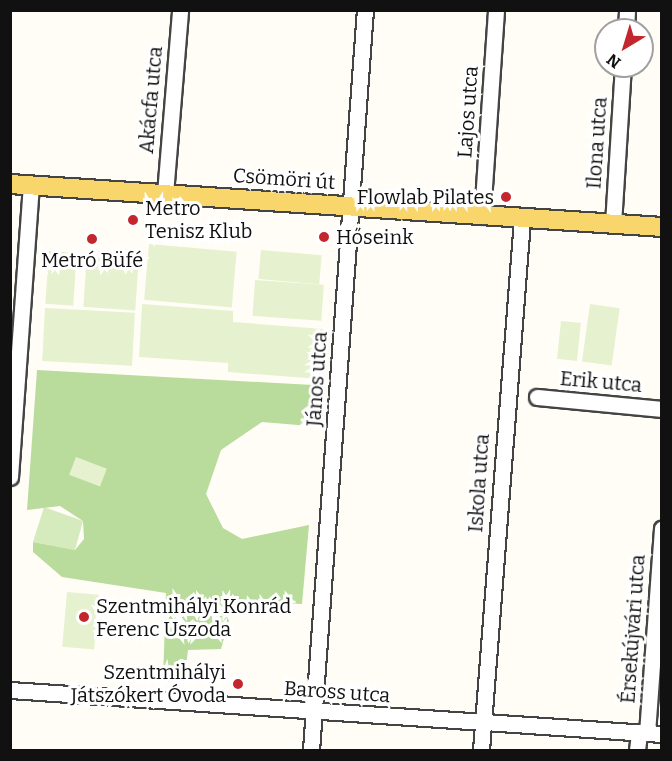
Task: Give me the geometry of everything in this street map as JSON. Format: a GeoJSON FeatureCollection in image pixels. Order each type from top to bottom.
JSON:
{"type":"FeatureCollection","features":[{"type":"Feature","properties":{"kind":"main road","name":"Csömöri út"},"geometry":{"type":"LineString","coordinates":[[10,184],[662,227]]}},
{"type":"Feature","properties":{"kind":"street","name":"Akácfa utca"},"geometry":{"type":"LineString","coordinates":[[165,194],[180,10]]}},
{"type":"Feature","properties":{"kind":"street","name":"János utca"},"geometry":{"type":"LineString","coordinates":[[311,750],[365,10]]}},
{"type":"Feature","properties":{"kind":"street","name":"Lajos utca"},"geometry":{"type":"LineString","coordinates":[[482,216],[496,10]]}},
{"type":"Feature","properties":{"kind":"street","name":"Ilona utca"},"geometry":{"type":"LineString","coordinates":[[613,224],[622,78]]}},
{"type":"Feature","properties":{"kind":"street"},"geometry":{"type":"LineString","coordinates":[[10,477],[31,185]]}},
{"type":"Feature","properties":{"kind":"street","name":"Iskola utca"},"geometry":{"type":"LineString","coordinates":[[481,750],[522,219]]}},
{"type":"Feature","properties":{"kind":"street","name":"Erik utca"},"geometry":{"type":"LineString","coordinates":[[537,397],[662,409]]}},
{"type":"Feature","properties":{"kind":"street","name":"Érsekújvári utca"},"geometry":{"type":"LineString","coordinates":[[637,750],[649,733],[662,529]]}},
{"type":"Feature","properties":{"kind":"street","name":"Baross utca"},"geometry":{"type":"LineString","coordinates":[[10,690],[649,733]]}},
{"type":"Feature","properties":{"kind":"green space"},"geometry":{"type":"Polygon","coordinates":[[[149,244],[237,252],[232,307],[144,300],[149,244]]]}},
{"type":"Feature","properties":{"kind":"green space"},"geometry":{"type":"Polygon","coordinates":[[[261,250],[322,255],[319,284],[258,279],[261,250]]]}},
{"type":"Feature","properties":{"kind":"green space"},"geometry":{"type":"Polygon","coordinates":[[[49,251],[77,253],[73,306],[45,304],[49,251]]]}},
{"type":"Feature","properties":{"kind":"green space"},"geometry":{"type":"Polygon","coordinates":[[[87,255],[139,259],[135,311],[83,307],[87,255]]]}},
{"type":"Feature","properties":{"kind":"green space"},"geometry":{"type":"Polygon","coordinates":[[[255,280],[324,285],[321,321],[252,316],[255,280]]]}},
{"type":"Feature","properties":{"kind":"green space"},"geometry":{"type":"Polygon","coordinates":[[[142,304],[233,311],[233,322],[323,329],[320,379],[228,372],[228,363],[139,357],[142,304]]]}},
{"type":"Feature","properties":{"kind":"green space"},"geometry":{"type":"Polygon","coordinates":[[[590,304],[620,308],[612,366],[582,361],[590,304]]]}},
{"type":"Feature","properties":{"kind":"green space"},"geometry":{"type":"Polygon","coordinates":[[[45,308],[135,313],[132,366],[42,361],[45,308]]]}},
{"type":"Feature","properties":{"kind":"green space"},"geometry":{"type":"Polygon","coordinates":[[[561,321],[581,323],[577,361],[557,359],[561,321]]]}},
{"type":"Feature","properties":{"kind":"green space"},"geometry":{"type":"Polygon","coordinates":[[[37,370],[313,385],[310,426],[262,422],[221,450],[206,494],[223,528],[242,539],[309,525],[302,604],[242,601],[231,613],[221,649],[188,650],[184,682],[163,680],[166,593],[62,577],[33,552],[33,542],[75,550],[84,539],[83,521],[60,506],[27,510],[37,370]]]}},
{"type":"Feature","properties":{"kind":"green space"},"geometry":{"type":"Polygon","coordinates":[[[76,457],[107,469],[100,487],[69,475],[76,457]]]}},
{"type":"Feature","properties":{"kind":"green space"},"geometry":{"type":"Polygon","coordinates":[[[44,507],[83,521],[75,550],[33,542],[44,507]]]}},
{"type":"Feature","properties":{"kind":"green space"},"geometry":{"type":"Polygon","coordinates":[[[67,592],[99,595],[94,650],[62,647],[67,592]]]}},
{"type":"Feature","properties":{"kind":"place","name":"Flowlab Pilates"},"geometry":{"type":"Point","coordinates":[506,197]}},
{"type":"Feature","properties":{"kind":"place","name":"Metro Tenisz Klub"},"geometry":{"type":"Point","coordinates":[133,220]}},
{"type":"Feature","properties":{"kind":"place","name":"Hőseink"},"geometry":{"type":"Point","coordinates":[324,237]}},
{"type":"Feature","properties":{"kind":"place","name":"Metró Büfé"},"geometry":{"type":"Point","coordinates":[92,239]}},
{"type":"Feature","properties":{"kind":"place","name":"Szentmihályi Konrád Ferenc Uszoda"},"geometry":{"type":"Point","coordinates":[84,617]}},
{"type":"Feature","properties":{"kind":"place","name":"Szentmihályi Játszókert Óvoda"},"geometry":{"type":"Point","coordinates":[238,684]}}]}
